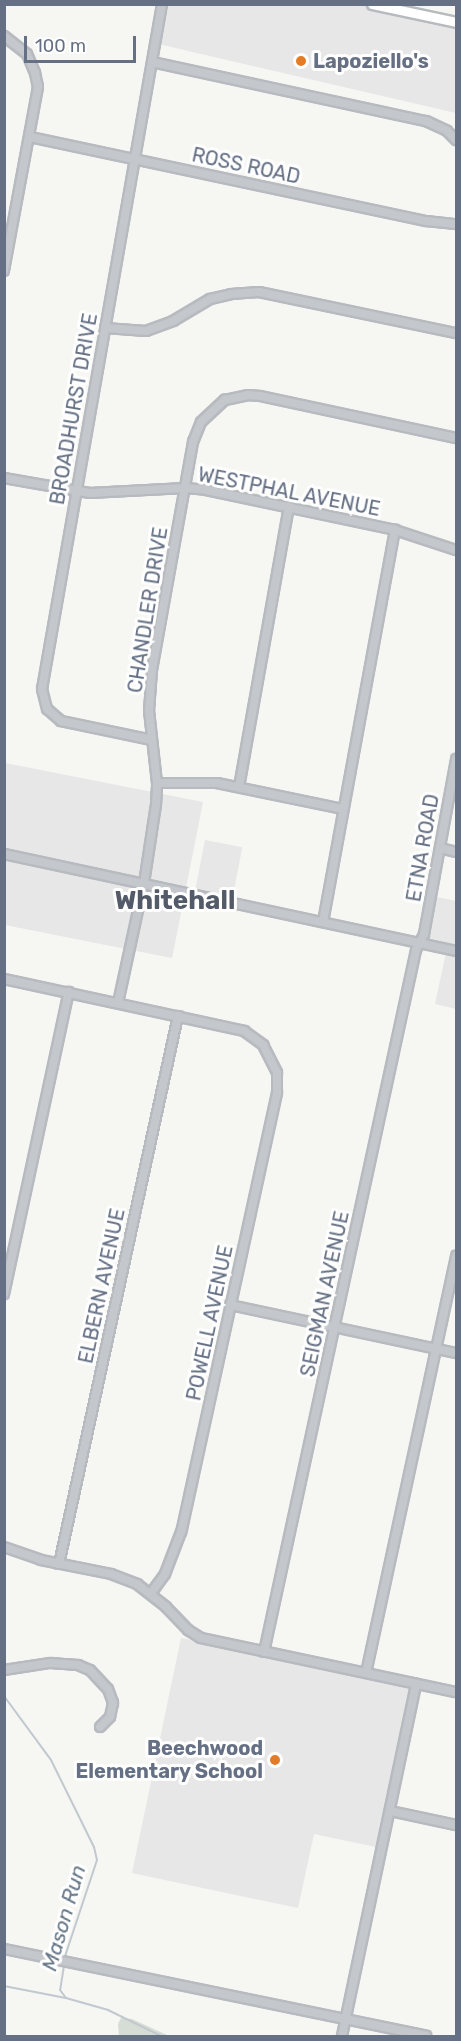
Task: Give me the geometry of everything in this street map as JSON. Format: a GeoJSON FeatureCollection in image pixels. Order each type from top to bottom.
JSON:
{"type":"FeatureCollection","features":[{"type":"Feature","properties":{"kind":"main road"},"geometry":{"type":"LineString","coordinates":[[372,4],[456,22]]}},
{"type":"Feature","properties":{"kind":"street","name":"BROADHURST DRIVE"},"geometry":{"type":"LineString","coordinates":[[152,740],[61,721],[47,709],[42,696],[162,4]]}},
{"type":"Feature","properties":{"kind":"street"},"geometry":{"type":"LineString","coordinates":[[4,36],[27,54],[38,87],[4,271]]}},
{"type":"Feature","properties":{"kind":"street"},"geometry":{"type":"LineString","coordinates":[[152,62],[426,121],[447,131],[456,140]]}},
{"type":"Feature","properties":{"kind":"street","name":"ROSS ROAD"},"geometry":{"type":"LineString","coordinates":[[30,137],[426,221],[456,224]]}},
{"type":"Feature","properties":{"kind":"street"},"geometry":{"type":"LineString","coordinates":[[105,328],[146,331],[173,321],[210,299],[231,294],[259,292],[456,333]]}},
{"type":"Feature","properties":{"kind":"street","name":"CHANDLER DRIVE"},"geometry":{"type":"LineString","coordinates":[[118,1003],[154,828],[157,783],[149,711],[152,670],[196,431],[216,406],[237,397],[260,396],[456,438]]}},
{"type":"Feature","properties":{"kind":"street","name":"WESTPHAL AVENUE"},"geometry":{"type":"LineString","coordinates":[[4,478],[76,491],[118,493],[185,488],[227,493],[395,530],[456,550]]}},
{"type":"Feature","properties":{"kind":"street"},"geometry":{"type":"LineString","coordinates":[[239,787],[289,506]]}},
{"type":"Feature","properties":{"kind":"street"},"geometry":{"type":"LineString","coordinates":[[323,922],[395,530]]}},
{"type":"Feature","properties":{"kind":"street","name":"ETNA ROAD"},"geometry":{"type":"LineString","coordinates":[[420,943],[424,934],[456,759]]}},
{"type":"Feature","properties":{"kind":"street"},"geometry":{"type":"LineString","coordinates":[[157,783],[198,782],[239,787],[343,809]]}},
{"type":"Feature","properties":{"kind":"street"},"geometry":{"type":"LineString","coordinates":[[440,848],[456,852]]}},
{"type":"Feature","properties":{"kind":"street"},"geometry":{"type":"LineString","coordinates":[[4,854],[456,951]]}},
{"type":"Feature","properties":{"kind":"street","name":"SEIGMAN AVENUE"},"geometry":{"type":"LineString","coordinates":[[264,1652],[420,943]]}},
{"type":"Feature","properties":{"kind":"street"},"geometry":{"type":"LineString","coordinates":[[4,979],[178,1016]]}},
{"type":"Feature","properties":{"kind":"street"},"geometry":{"type":"LineString","coordinates":[[4,1294],[69,993]]}},
{"type":"Feature","properties":{"kind":"street","name":"POWELL AVENUE"},"geometry":{"type":"LineString","coordinates":[[151,1593],[165,1574],[181,1532],[277,1093],[277,1073],[270,1055],[254,1037],[244,1031],[178,1016]]}},
{"type":"Feature","properties":{"kind":"street","name":"ELBERN AVENUE"},"geometry":{"type":"LineString","coordinates":[[59,1564],[178,1016]]}},
{"type":"Feature","properties":{"kind":"street"},"geometry":{"type":"LineString","coordinates":[[366,1673],[456,1256]]}},
{"type":"Feature","properties":{"kind":"street"},"geometry":{"type":"LineString","coordinates":[[230,1305],[456,1353]]}},
{"type":"Feature","properties":{"kind":"street"},"geometry":{"type":"LineString","coordinates":[[4,1547],[17,1553],[59,1564],[123,1578],[151,1593],[180,1624],[201,1638],[456,1692]]}},
{"type":"Feature","properties":{"kind":"street"},"geometry":{"type":"LineString","coordinates":[[4,1670],[50,1663],[78,1665],[90,1670],[108,1689],[113,1703],[110,1716],[100,1727]]}},
{"type":"Feature","properties":{"kind":"street"},"geometry":{"type":"LineString","coordinates":[[342,2037],[416,1684]]}},
{"type":"Feature","properties":{"kind":"street"},"geometry":{"type":"LineString","coordinates":[[390,1811],[456,1826]]}},
{"type":"Feature","properties":{"kind":"street"},"geometry":{"type":"LineString","coordinates":[[4,1949],[426,2037]]}},
{"type":"Feature","properties":{"kind":"shaded area"},"geometry":{"type":"Polygon","coordinates":[[[162,5],[383,5],[456,22],[456,113],[154,43],[162,5]]]}},
{"type":"Feature","properties":{"kind":"shaded area"},"geometry":{"type":"Polygon","coordinates":[[[5,763],[203,802],[172,958],[5,925],[5,763]]]}},
{"type":"Feature","properties":{"kind":"shaded area"},"geometry":{"type":"Polygon","coordinates":[[[205,840],[242,847],[232,902],[194,895],[205,840]]]}},
{"type":"Feature","properties":{"kind":"shaded area"},"geometry":{"type":"Polygon","coordinates":[[[432,896],[456,901],[456,1009],[435,1004],[447,948],[423,943],[432,896]]]}},
{"type":"Feature","properties":{"kind":"shaded area","name":"Beechwood Elementary School"},"geometry":{"type":"Polygon","coordinates":[[[181,1638],[410,1687],[376,1847],[314,1834],[298,1908],[132,1873],[181,1638]]]}},
{"type":"Feature","properties":{"kind":"shaded area"},"geometry":{"type":"Polygon","coordinates":[[[121,2018],[132,2019],[169,2036],[119,2036],[118,2024],[121,2018]]]}},
{"type":"Feature","properties":{"kind":"waterway","name":"Mason Run"},"geometry":{"type":"LineString","coordinates":[[4,1696],[51,1760],[94,1847],[97,1860],[66,1953],[60,1990],[66,1998],[108,2010],[161,2036]]}},
{"type":"Feature","properties":{"kind":"waterway"},"geometry":{"type":"LineString","coordinates":[[4,1986],[66,1998]]}},
{"type":"Feature","properties":{"kind":"place","name":"Lapoziello's"},"geometry":{"type":"Point","coordinates":[301,61]}},
{"type":"Feature","properties":{"kind":"place","name":"Beechwood Elementary School"},"geometry":{"type":"Point","coordinates":[275,1760]}},
{"type":"Feature","properties":{"kind":"district","name":"Whitehall"},"geometry":{"type":"Point","coordinates":[175,901]}}]}
